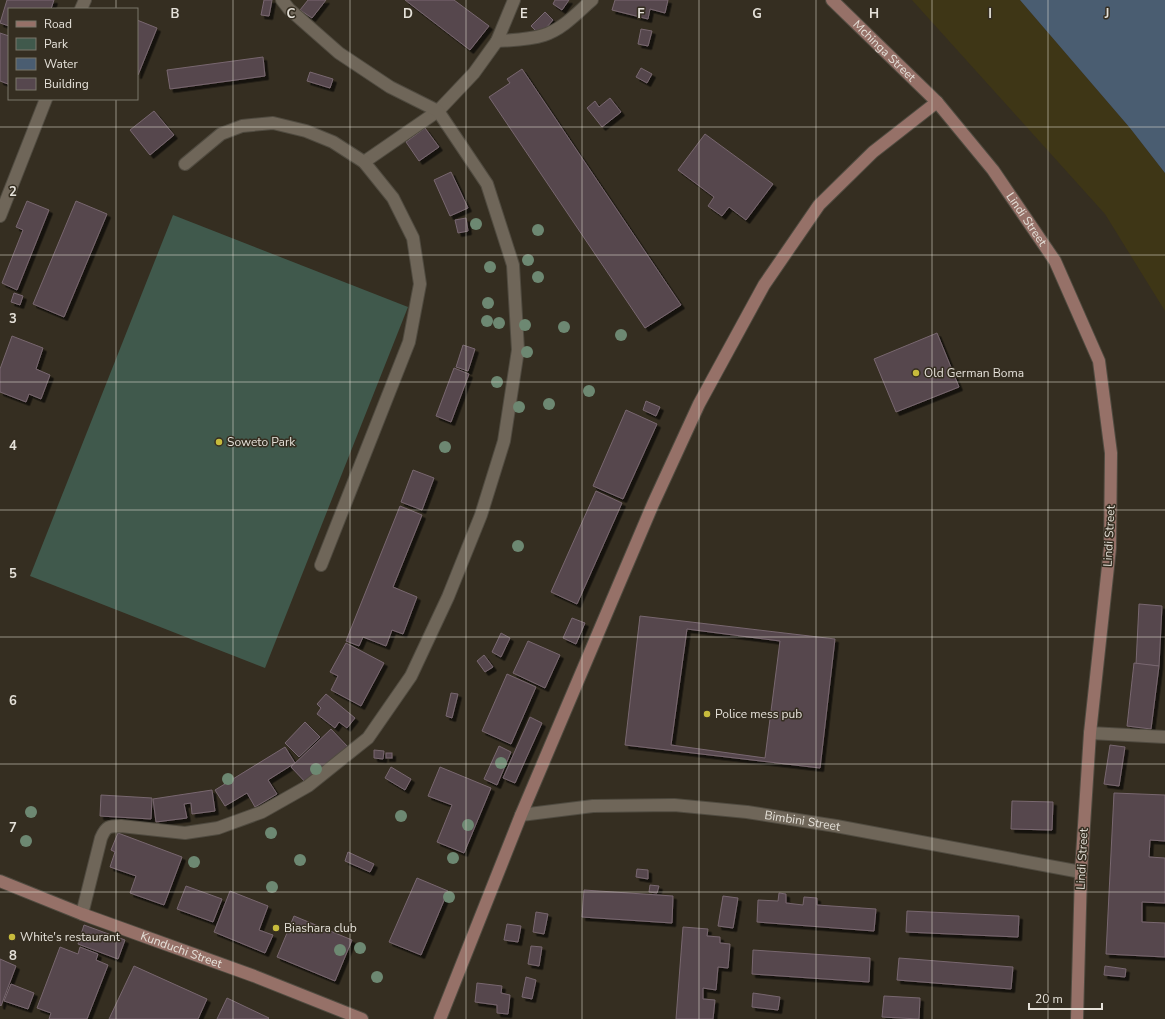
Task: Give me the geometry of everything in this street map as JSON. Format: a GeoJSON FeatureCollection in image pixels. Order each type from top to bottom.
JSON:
{"type":"FeatureCollection","features":[{"type":"Feature","properties":{"kind":"main road","name":"Mchinga Street"},"geometry":{"type":"LineString","coordinates":[[832,0],[937,102]]}},
{"type":"Feature","properties":{"kind":"main road","name":"Lindi Street"},"geometry":{"type":"LineString","coordinates":[[937,102],[992,170],[1055,261],[1098,361],[1111,453],[1110,548],[1090,733],[1081,872],[1077,1019]]}},
{"type":"Feature","properties":{"kind":"main road"},"geometry":{"type":"LineString","coordinates":[[440,1019],[521,815],[653,504],[699,404],[764,285],[819,205],[873,152],[937,102]]}},
{"type":"Feature","properties":{"kind":"main road","name":"Kunduchi Street"},"geometry":{"type":"LineString","coordinates":[[0,881],[82,914],[254,976],[362,1019]]}},
{"type":"Feature","properties":{"kind":"street"},"geometry":{"type":"LineString","coordinates":[[82,914],[101,838],[104,830],[110,826],[185,833],[218,828],[262,812],[308,786],[368,738],[411,676],[448,597],[481,515],[504,441],[518,350],[513,265],[486,184],[438,111],[390,87],[338,53],[289,9],[282,0]]}},
{"type":"Feature","properties":{"kind":"street"},"geometry":{"type":"LineString","coordinates":[[364,162],[438,111],[474,73],[498,41],[514,0]]}},
{"type":"Feature","properties":{"kind":"street"},"geometry":{"type":"LineString","coordinates":[[498,41],[525,39],[545,35],[564,24],[592,0]]}},
{"type":"Feature","properties":{"kind":"street"},"geometry":{"type":"LineString","coordinates":[[0,216],[46,100]]}},
{"type":"Feature","properties":{"kind":"street"},"geometry":{"type":"LineString","coordinates":[[184,164],[221,134],[242,126],[273,123],[306,131],[333,142],[364,162],[393,198],[413,238],[420,284],[409,342],[321,565]]}},
{"type":"Feature","properties":{"kind":"street"},"geometry":{"type":"LineString","coordinates":[[1090,733],[1165,737]]}},
{"type":"Feature","properties":{"kind":"street","name":"Bimbini Street"},"geometry":{"type":"LineString","coordinates":[[521,815],[593,806],[674,805],[747,812],[836,826],[1081,872]]}},
{"type":"Feature","properties":{"kind":"green space","name":"Soweto Park"},"geometry":{"type":"Polygon","coordinates":[[[173,215],[408,307],[265,668],[30,576],[173,215]]]}},
{"type":"Feature","properties":{"kind":"sand"},"geometry":{"type":"Polygon","coordinates":[[[912,0],[1020,0],[1130,128],[1165,173],[1165,311],[1105,214],[912,0]]]}},
{"type":"Feature","properties":{"kind":"water"},"geometry":{"type":"Polygon","coordinates":[[[1020,0],[1165,0],[1165,173],[1130,128],[1020,0]]]}},
{"type":"Feature","properties":{"kind":"building"},"geometry":{"type":"Polygon","coordinates":[[[7,0],[54,0],[51,8],[8,8],[8,26],[0,23],[7,0]]]}},
{"type":"Feature","properties":{"kind":"building"},"geometry":{"type":"Polygon","coordinates":[[[264,0],[272,0],[269,16],[261,15],[264,0]]]}},
{"type":"Feature","properties":{"kind":"building"},"geometry":{"type":"Polygon","coordinates":[[[308,0],[326,0],[312,18],[300,10],[308,0]]]}},
{"type":"Feature","properties":{"kind":"building"},"geometry":{"type":"Polygon","coordinates":[[[405,0],[454,0],[489,26],[470,50],[405,0]]]}},
{"type":"Feature","properties":{"kind":"building"},"geometry":{"type":"Polygon","coordinates":[[[555,0],[569,0],[562,10],[553,4],[555,0]]]}},
{"type":"Feature","properties":{"kind":"building"},"geometry":{"type":"Polygon","coordinates":[[[615,0],[668,0],[665,13],[650,9],[648,19],[612,10],[615,0]]]}},
{"type":"Feature","properties":{"kind":"building"},"geometry":{"type":"Polygon","coordinates":[[[545,12],[553,20],[540,35],[531,26],[545,12]]]}},
{"type":"Feature","properties":{"kind":"building"},"geometry":{"type":"Polygon","coordinates":[[[138,20],[157,28],[138,75],[138,20]]]}},
{"type":"Feature","properties":{"kind":"building"},"geometry":{"type":"Polygon","coordinates":[[[641,29],[652,31],[648,46],[638,44],[641,29]]]}},
{"type":"Feature","properties":{"kind":"building"},"geometry":{"type":"Polygon","coordinates":[[[0,33],[8,36],[8,84],[0,81],[0,33]]]}},
{"type":"Feature","properties":{"kind":"building"},"geometry":{"type":"Polygon","coordinates":[[[263,57],[265,76],[170,89],[167,70],[263,57]]]}},
{"type":"Feature","properties":{"kind":"building"},"geometry":{"type":"Polygon","coordinates":[[[641,68],[652,74],[647,83],[636,77],[641,68]]]}},
{"type":"Feature","properties":{"kind":"building"},"geometry":{"type":"Polygon","coordinates":[[[522,69],[681,305],[645,328],[489,97],[510,83],[507,79],[522,69]]]}},
{"type":"Feature","properties":{"kind":"building"},"geometry":{"type":"Polygon","coordinates":[[[310,72],[333,79],[330,88],[307,81],[310,72]]]}},
{"type":"Feature","properties":{"kind":"building"},"geometry":{"type":"Polygon","coordinates":[[[610,98],[621,112],[602,127],[587,108],[595,101],[599,107],[610,98]]]}},
{"type":"Feature","properties":{"kind":"building"},"geometry":{"type":"Polygon","coordinates":[[[154,111],[174,135],[150,155],[130,130],[154,111]]]}},
{"type":"Feature","properties":{"kind":"building"},"geometry":{"type":"Polygon","coordinates":[[[425,128],[439,147],[419,161],[406,142],[425,128]]]}},
{"type":"Feature","properties":{"kind":"building"},"geometry":{"type":"Polygon","coordinates":[[[705,134],[773,184],[746,220],[729,207],[722,216],[708,206],[714,197],[678,170],[705,134]]]}},
{"type":"Feature","properties":{"kind":"building"},"geometry":{"type":"Polygon","coordinates":[[[451,172],[468,208],[450,216],[434,180],[451,172]]]}},
{"type":"Feature","properties":{"kind":"building"},"geometry":{"type":"Polygon","coordinates":[[[27,201],[49,210],[17,290],[2,283],[23,230],[16,227],[27,201]]]}},
{"type":"Feature","properties":{"kind":"building"},"geometry":{"type":"Polygon","coordinates":[[[76,201],[107,214],[64,317],[33,304],[76,201]]]}},
{"type":"Feature","properties":{"kind":"building"},"geometry":{"type":"Polygon","coordinates":[[[466,218],[468,231],[458,233],[455,220],[466,218]]]}},
{"type":"Feature","properties":{"kind":"building"},"geometry":{"type":"Polygon","coordinates":[[[14,293],[23,296],[20,305],[11,302],[14,293]]]}},
{"type":"Feature","properties":{"kind":"building","name":"Old German Boma"},"geometry":{"type":"Polygon","coordinates":[[[937,333],[959,387],[896,412],[874,359],[937,333]]]}},
{"type":"Feature","properties":{"kind":"building"},"geometry":{"type":"Polygon","coordinates":[[[12,336],[43,348],[36,369],[50,375],[41,399],[29,394],[26,402],[0,392],[0,369],[12,336]]]}},
{"type":"Feature","properties":{"kind":"building"},"geometry":{"type":"Polygon","coordinates":[[[463,345],[475,349],[468,371],[456,367],[463,345]]]}},
{"type":"Feature","properties":{"kind":"building"},"geometry":{"type":"Polygon","coordinates":[[[454,368],[469,374],[451,422],[436,416],[454,368]]]}},
{"type":"Feature","properties":{"kind":"building"},"geometry":{"type":"Polygon","coordinates":[[[646,401],[660,407],[656,416],[643,410],[646,401]]]}},
{"type":"Feature","properties":{"kind":"building"},"geometry":{"type":"Polygon","coordinates":[[[626,410],[657,424],[623,499],[593,486],[626,410]]]}},
{"type":"Feature","properties":{"kind":"building"},"geometry":{"type":"Polygon","coordinates":[[[413,470],[434,478],[422,510],[401,502],[413,470]]]}},
{"type":"Feature","properties":{"kind":"building"},"geometry":{"type":"Polygon","coordinates":[[[596,491],[622,503],[577,604],[551,592],[596,491]]]}},
{"type":"Feature","properties":{"kind":"building"},"geometry":{"type":"Polygon","coordinates":[[[400,506],[422,515],[393,587],[417,597],[403,634],[392,630],[386,646],[363,637],[359,646],[346,641],[400,506]]]}},
{"type":"Feature","properties":{"kind":"building"},"geometry":{"type":"Polygon","coordinates":[[[1139,604],[1162,606],[1159,666],[1136,664],[1139,604]]]}},
{"type":"Feature","properties":{"kind":"building"},"geometry":{"type":"Polygon","coordinates":[[[640,616],[835,639],[820,768],[625,745],[640,616]],[[687,629],[671,745],[765,758],[780,641],[687,629]]]}},
{"type":"Feature","properties":{"kind":"building"},"geometry":{"type":"Polygon","coordinates":[[[572,618],[585,623],[576,644],[563,638],[572,618]]]}},
{"type":"Feature","properties":{"kind":"building"},"geometry":{"type":"Polygon","coordinates":[[[501,633],[510,638],[501,657],[492,652],[501,633]]]}},
{"type":"Feature","properties":{"kind":"building"},"geometry":{"type":"Polygon","coordinates":[[[528,641],[560,655],[545,688],[513,673],[528,641]]]}},
{"type":"Feature","properties":{"kind":"building"},"geometry":{"type":"Polygon","coordinates":[[[346,643],[384,663],[361,706],[331,690],[338,676],[330,672],[346,643]]]}},
{"type":"Feature","properties":{"kind":"building"},"geometry":{"type":"Polygon","coordinates":[[[484,655],[493,667],[485,672],[477,661],[484,655]]]}},
{"type":"Feature","properties":{"kind":"building"},"geometry":{"type":"Polygon","coordinates":[[[1134,663],[1159,666],[1151,729],[1127,726],[1134,663]]]}},
{"type":"Feature","properties":{"kind":"building"},"geometry":{"type":"Polygon","coordinates":[[[507,674],[536,687],[511,744],[482,731],[507,674]]]}},
{"type":"Feature","properties":{"kind":"building"},"geometry":{"type":"Polygon","coordinates":[[[451,693],[458,694],[452,718],[446,716],[451,693]]]}},
{"type":"Feature","properties":{"kind":"building"},"geometry":{"type":"Polygon","coordinates":[[[326,694],[355,718],[347,728],[339,722],[335,728],[317,714],[321,708],[317,704],[326,694]]]}},
{"type":"Feature","properties":{"kind":"building"},"geometry":{"type":"Polygon","coordinates":[[[530,717],[542,723],[515,783],[503,778],[530,717]]]}},
{"type":"Feature","properties":{"kind":"building"},"geometry":{"type":"Polygon","coordinates":[[[305,722],[320,737],[299,757],[285,743],[305,722]]]}},
{"type":"Feature","properties":{"kind":"building"},"geometry":{"type":"Polygon","coordinates":[[[331,729],[348,747],[308,785],[291,767],[331,729]]]}},
{"type":"Feature","properties":{"kind":"building"},"geometry":{"type":"Polygon","coordinates":[[[1110,745],[1125,747],[1119,786],[1104,784],[1110,745]]]}},
{"type":"Feature","properties":{"kind":"building"},"geometry":{"type":"Polygon","coordinates":[[[499,746],[511,752],[497,785],[484,779],[499,746]]]}},
{"type":"Feature","properties":{"kind":"building"},"geometry":{"type":"Polygon","coordinates":[[[285,747],[295,763],[268,780],[277,794],[255,807],[247,793],[225,806],[215,790],[285,747]]]}},
{"type":"Feature","properties":{"kind":"building"},"geometry":{"type":"Polygon","coordinates":[[[374,750],[384,751],[383,759],[374,758],[374,750]]]}},
{"type":"Feature","properties":{"kind":"building"},"geometry":{"type":"Polygon","coordinates":[[[386,753],[392,753],[392,758],[386,758],[386,753]]]}},
{"type":"Feature","properties":{"kind":"building"},"geometry":{"type":"Polygon","coordinates":[[[391,767],[411,779],[405,790],[385,778],[391,767]]]}},
{"type":"Feature","properties":{"kind":"building"},"geometry":{"type":"Polygon","coordinates":[[[440,767],[491,788],[464,853],[437,842],[452,805],[428,796],[440,767]]]}},
{"type":"Feature","properties":{"kind":"building"},"geometry":{"type":"Polygon","coordinates":[[[212,790],[215,811],[192,814],[191,803],[184,804],[187,818],[156,822],[153,799],[212,790]]]}},
{"type":"Feature","properties":{"kind":"building"},"geometry":{"type":"Polygon","coordinates":[[[1114,793],[1165,795],[1165,841],[1150,840],[1149,857],[1165,858],[1165,903],[1142,902],[1142,922],[1165,923],[1165,957],[1106,954],[1114,793]]]}},
{"type":"Feature","properties":{"kind":"building"},"geometry":{"type":"Polygon","coordinates":[[[101,795],[152,798],[151,819],[100,816],[101,795]]]}},
{"type":"Feature","properties":{"kind":"building"},"geometry":{"type":"Polygon","coordinates":[[[1012,801],[1053,802],[1052,830],[1011,829],[1012,801]]]}},
{"type":"Feature","properties":{"kind":"building"},"geometry":{"type":"Polygon","coordinates":[[[118,833],[182,857],[164,905],[130,893],[136,876],[110,867],[115,852],[111,850],[118,833]]]}},
{"type":"Feature","properties":{"kind":"building"},"geometry":{"type":"Polygon","coordinates":[[[348,852],[374,864],[370,872],[345,861],[348,852]]]}},
{"type":"Feature","properties":{"kind":"building"},"geometry":{"type":"Polygon","coordinates":[[[637,869],[648,870],[648,879],[636,877],[637,869]]]}},
{"type":"Feature","properties":{"kind":"building"},"geometry":{"type":"Polygon","coordinates":[[[417,878],[448,891],[421,955],[389,942],[417,878]]]}},
{"type":"Feature","properties":{"kind":"building"},"geometry":{"type":"Polygon","coordinates":[[[650,885],[659,886],[657,893],[649,892],[650,885]]]}},
{"type":"Feature","properties":{"kind":"building"},"geometry":{"type":"Polygon","coordinates":[[[186,886],[222,899],[213,922],[177,909],[186,886]]]}},
{"type":"Feature","properties":{"kind":"building"},"geometry":{"type":"Polygon","coordinates":[[[584,890],[673,896],[672,923],[582,917],[584,890]]]}},
{"type":"Feature","properties":{"kind":"building"},"geometry":{"type":"Polygon","coordinates":[[[230,891],[268,906],[259,930],[273,935],[265,953],[214,932],[230,891]]]}},
{"type":"Feature","properties":{"kind":"building"},"geometry":{"type":"Polygon","coordinates":[[[779,893],[786,894],[786,903],[803,905],[804,897],[817,898],[817,905],[876,909],[874,931],[757,922],[758,900],[778,901],[779,893]]]}},
{"type":"Feature","properties":{"kind":"building"},"geometry":{"type":"Polygon","coordinates":[[[723,896],[738,898],[733,928],[718,926],[723,896]]]}},
{"type":"Feature","properties":{"kind":"building"},"geometry":{"type":"Polygon","coordinates":[[[907,911],[1019,916],[1018,937],[906,932],[907,911]]]}},
{"type":"Feature","properties":{"kind":"building"},"geometry":{"type":"Polygon","coordinates":[[[536,912],[548,914],[544,934],[533,932],[536,912]]]}},
{"type":"Feature","properties":{"kind":"building"},"geometry":{"type":"Polygon","coordinates":[[[294,916],[352,940],[335,981],[277,957],[294,916]]]}},
{"type":"Feature","properties":{"kind":"building"},"geometry":{"type":"Polygon","coordinates":[[[507,924],[521,926],[518,942],[504,940],[507,924]]]}},
{"type":"Feature","properties":{"kind":"building"},"geometry":{"type":"Polygon","coordinates":[[[84,925],[125,940],[118,959],[78,944],[84,925]]]}},
{"type":"Feature","properties":{"kind":"building"},"geometry":{"type":"Polygon","coordinates":[[[683,927],[708,929],[707,936],[720,937],[720,943],[730,944],[728,968],[718,967],[716,990],[703,988],[703,999],[715,1000],[713,1019],[676,1019],[683,927]]]}},
{"type":"Feature","properties":{"kind":"building"},"geometry":{"type":"Polygon","coordinates":[[[531,946],[542,947],[539,966],[528,964],[531,946]]]}},
{"type":"Feature","properties":{"kind":"building"},"geometry":{"type":"Polygon","coordinates":[[[60,947],[78,954],[80,947],[98,954],[96,960],[108,965],[87,1019],[49,1019],[51,1013],[37,1008],[60,947]]]}},
{"type":"Feature","properties":{"kind":"building"},"geometry":{"type":"Polygon","coordinates":[[[753,950],[870,958],[869,982],[752,974],[753,950]]]}},
{"type":"Feature","properties":{"kind":"building"},"geometry":{"type":"Polygon","coordinates":[[[899,958],[1013,967],[1011,989],[897,980],[899,958]]]}},
{"type":"Feature","properties":{"kind":"building"},"geometry":{"type":"Polygon","coordinates":[[[0,959],[16,966],[1,1006],[0,1005],[0,959]]]}},
{"type":"Feature","properties":{"kind":"building"},"geometry":{"type":"Polygon","coordinates":[[[134,966],[207,999],[198,1019],[109,1019],[134,966]]]}},
{"type":"Feature","properties":{"kind":"building"},"geometry":{"type":"Polygon","coordinates":[[[1105,966],[1126,969],[1125,977],[1104,975],[1105,966]]]}},
{"type":"Feature","properties":{"kind":"building"},"geometry":{"type":"Polygon","coordinates":[[[526,977],[536,980],[532,999],[522,997],[526,977]]]}},
{"type":"Feature","properties":{"kind":"building"},"geometry":{"type":"Polygon","coordinates":[[[477,983],[502,986],[501,993],[510,995],[508,1014],[497,1013],[497,1005],[475,1002],[477,983]]]}},
{"type":"Feature","properties":{"kind":"building"},"geometry":{"type":"Polygon","coordinates":[[[11,984],[34,993],[28,1009],[4,1001],[11,984]]]}},
{"type":"Feature","properties":{"kind":"building"},"geometry":{"type":"Polygon","coordinates":[[[753,993],[780,997],[778,1010],[752,1007],[753,993]]]}},
{"type":"Feature","properties":{"kind":"building"},"geometry":{"type":"Polygon","coordinates":[[[884,996],[920,998],[919,1019],[882,1017],[884,996]]]}},
{"type":"Feature","properties":{"kind":"building"},"geometry":{"type":"Polygon","coordinates":[[[227,998],[269,1018],[217,1019],[227,998]]]}},
{"type":"Feature","properties":{"kind":"place","name":"Old German Boma"},"geometry":{"type":"Point","coordinates":[916,373]}},
{"type":"Feature","properties":{"kind":"place","name":"Soweto Park"},"geometry":{"type":"Point","coordinates":[219,442]}},
{"type":"Feature","properties":{"kind":"place","name":"Police mess pub"},"geometry":{"type":"Point","coordinates":[707,714]}},
{"type":"Feature","properties":{"kind":"place","name":"Biashara club"},"geometry":{"type":"Point","coordinates":[276,928]}},
{"type":"Feature","properties":{"kind":"place","name":"White's restaurant"},"geometry":{"type":"Point","coordinates":[12,937]}}]}
